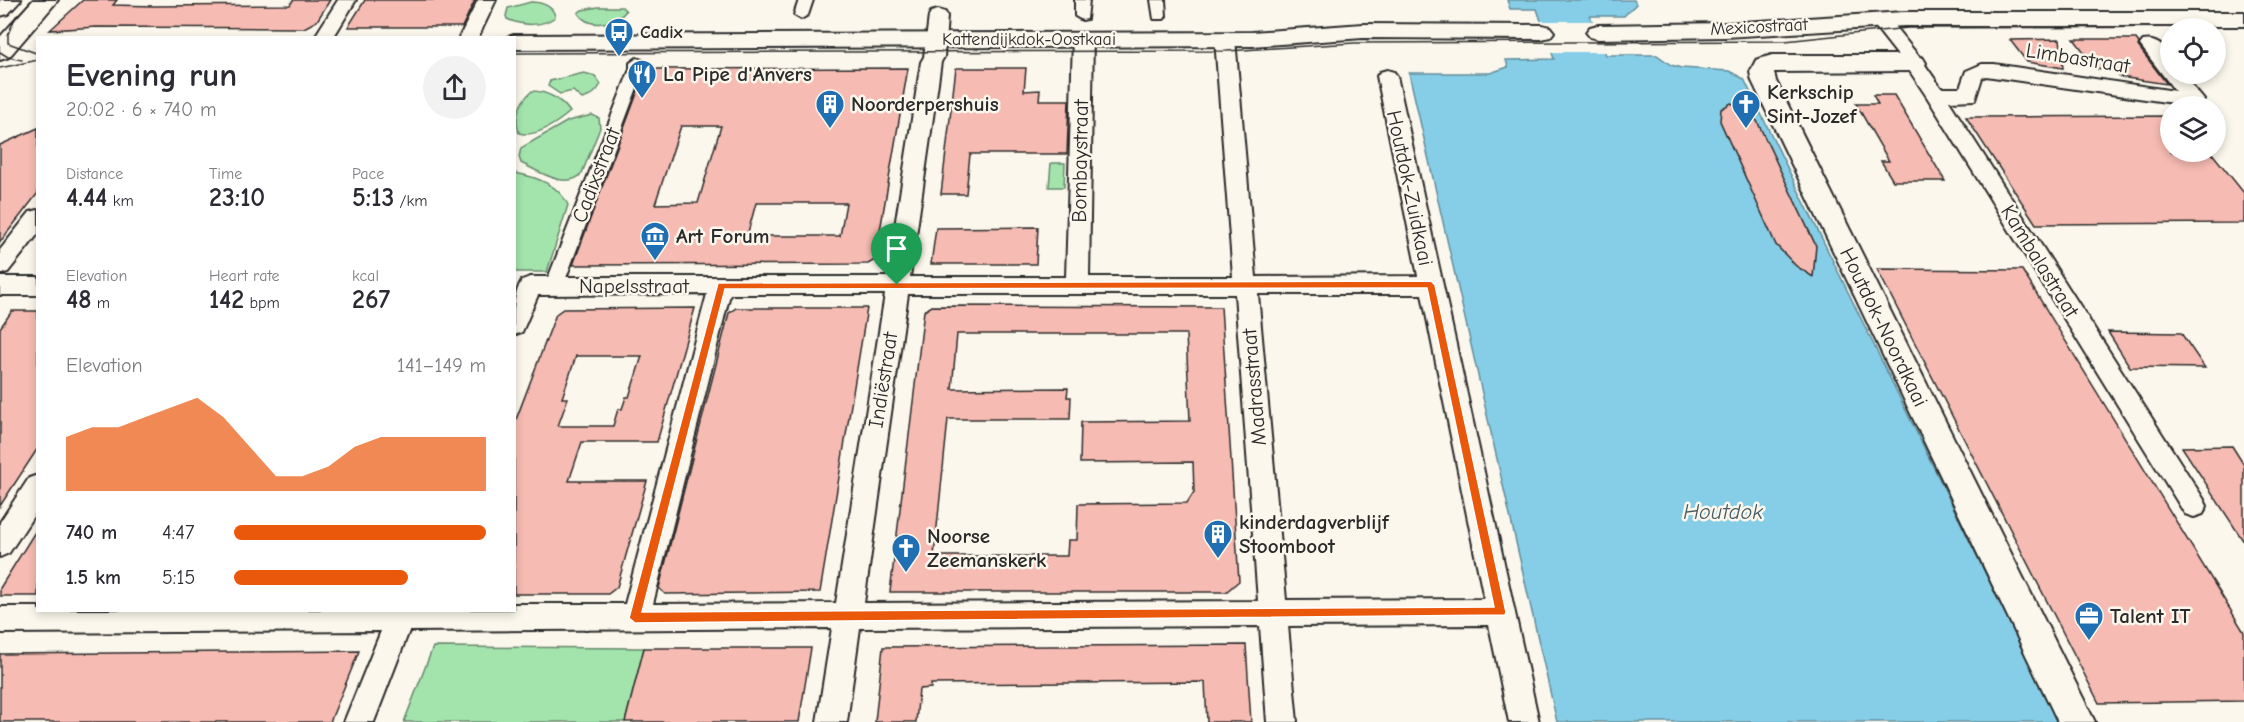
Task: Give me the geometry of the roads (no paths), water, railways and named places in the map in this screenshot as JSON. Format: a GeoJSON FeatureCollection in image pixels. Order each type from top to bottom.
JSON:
{"type":"FeatureCollection","features":[{"type":"Feature","properties":{"kind":"street"},"geometry":{"type":"LineString","coordinates":[[0,9],[9,0]]}},
{"type":"Feature","properties":{"kind":"street"},"geometry":{"type":"LineString","coordinates":[[3,46],[46,0]]}},
{"type":"Feature","properties":{"kind":"street"},"geometry":{"type":"LineString","coordinates":[[324,36],[347,0]]}},
{"type":"Feature","properties":{"kind":"street"},"geometry":{"type":"LineString","coordinates":[[469,36],[487,0]]}},
{"type":"Feature","properties":{"kind":"street"},"geometry":{"type":"LineString","coordinates":[[801,15],[806,0]]}},
{"type":"Feature","properties":{"kind":"street"},"geometry":{"type":"LineString","coordinates":[[1082,0],[1082,27]]}},
{"type":"Feature","properties":{"kind":"street"},"geometry":{"type":"LineString","coordinates":[[1158,0],[1159,16]]}},
{"type":"Feature","properties":{"kind":"street","name":"Mexicostraat"},"geometry":{"type":"LineString","coordinates":[[1598,32],[1726,30],[1879,21],[2244,19]]}},
{"type":"Feature","properties":{"kind":"street","name":"Kambalastraat"},"geometry":{"type":"LineString","coordinates":[[1879,21],[1914,63],[1935,94],[2194,506]]}},
{"type":"Feature","properties":{"kind":"street","name":"Kattendijkdok-Oostkaai"},"geometry":{"type":"LineString","coordinates":[[516,42],[936,27],[1082,27],[1226,45],[1363,31],[1542,32]]}},
{"type":"Feature","properties":{"kind":"street","name":"Indiëstraat"},"geometry":{"type":"LineString","coordinates":[[832,722],[931,62],[934,57],[936,27]]}},
{"type":"Feature","properties":{"kind":"street","name":"Bombaystraat"},"geometry":{"type":"LineString","coordinates":[[1077,285],[1082,27]]}},
{"type":"Feature","properties":{"kind":"street"},"geometry":{"type":"LineString","coordinates":[[3,46],[36,43]]}},
{"type":"Feature","properties":{"kind":"street","name":"Madrasstraat"},"geometry":{"type":"LineString","coordinates":[[1226,45],[1282,722]]}},
{"type":"Feature","properties":{"kind":"street","name":"Limbastraat"},"geometry":{"type":"LineString","coordinates":[[2150,45],[2160,58]]}},
{"type":"Feature","properties":{"kind":"street","name":"Cadixstraat"},"geometry":{"type":"LineString","coordinates":[[554,286],[637,70],[637,63]]}},
{"type":"Feature","properties":{"kind":"street","name":"Houtdok-Noordkaai"},"geometry":{"type":"LineString","coordinates":[[1914,63],[1772,63],[1765,65],[1762,72],[1764,81],[2077,722]]}},
{"type":"Feature","properties":{"kind":"street","name":"Limbastraat"},"geometry":{"type":"LineString","coordinates":[[1935,94],[1968,95],[1973,75],[1982,70],[2194,100],[2181,84]]}},
{"type":"Feature","properties":{"kind":"street","name":"Houtdok-Zuidkaai"},"geometry":{"type":"LineString","coordinates":[[1387,76],[1524,722]]}},
{"type":"Feature","properties":{"kind":"street"},"geometry":{"type":"LineString","coordinates":[[0,266],[36,221]]}},
{"type":"Feature","properties":{"kind":"street"},"geometry":{"type":"LineString","coordinates":[[0,286],[36,285]]}},
{"type":"Feature","properties":{"kind":"street","name":"Napelsstraat"},"geometry":{"type":"LineString","coordinates":[[522,286],[1431,285]]}},
{"type":"Feature","properties":{"kind":"street"},"geometry":{"type":"LineString","coordinates":[[516,317],[522,286]]}},
{"type":"Feature","properties":{"kind":"street"},"geometry":{"type":"LineString","coordinates":[[635,618],[722,286]]}},
{"type":"Feature","properties":{"kind":"street"},"geometry":{"type":"LineString","coordinates":[[0,545],[36,489]]}},
{"type":"Feature","properties":{"kind":"street"},"geometry":{"type":"LineString","coordinates":[[0,620],[401,615],[635,618],[1501,612]]}},
{"type":"Feature","properties":{"kind":"street"},"geometry":{"type":"LineString","coordinates":[[359,722],[401,615]]}},
{"type":"Feature","properties":{"kind":"water","name":"Houtdok"},"geometry":{"type":"Polygon","coordinates":[[[1507,0],[1634,0],[1636,4],[1624,16],[1590,16],[1606,55],[1657,55],[1671,65],[1681,68],[1729,71],[1744,79],[2058,722],[1557,722],[1409,73],[1490,73],[1508,67],[1506,60],[1554,59],[1537,9],[1510,9],[1507,0]]]}},
{"type":"Feature","properties":{"kind":"tram line"},"geometry":{"type":"LineString","coordinates":[[15,18],[32,0]]}},
{"type":"Feature","properties":{"kind":"tram line"},"geometry":{"type":"LineString","coordinates":[[12,21],[15,18]]}},
{"type":"Feature","properties":{"kind":"tram line"},"geometry":{"type":"LineString","coordinates":[[15,18],[8,34],[8,43],[36,53]]}},
{"type":"Feature","properties":{"kind":"tram line"},"geometry":{"type":"LineString","coordinates":[[516,53],[1227,51],[1354,43],[1785,41],[1908,28],[2244,27]]}},
{"type":"Feature","properties":{"kind":"tram line"},"geometry":{"type":"LineString","coordinates":[[0,52],[8,57],[22,60]]}},
{"type":"Feature","properties":{"kind":"tram line"},"geometry":{"type":"LineString","coordinates":[[0,68],[36,60]]}},
{"type":"Feature","properties":{"kind":"place","name":"Cadix"},"geometry":{"type":"Point","coordinates":[619,58]}},
{"type":"Feature","properties":{"kind":"place","name":"La Pipe d'Anvers"},"geometry":{"type":"Point","coordinates":[642,100]}},
{"type":"Feature","properties":{"kind":"place","name":"Noorderpershuis"},"geometry":{"type":"Point","coordinates":[830,130]}},
{"type":"Feature","properties":{"kind":"place","name":"Kerkschip Sint-Jozef"},"geometry":{"type":"Point","coordinates":[1746,130]}},
{"type":"Feature","properties":{"kind":"place","name":"Art Forum"},"geometry":{"type":"Point","coordinates":[655,262]}},
{"type":"Feature","properties":{"kind":"place","name":"kinderdagverblijf Stoomboot"},"geometry":{"type":"Point","coordinates":[1218,560]}},
{"type":"Feature","properties":{"kind":"place","name":"Noorse Zeemanskerk"},"geometry":{"type":"Point","coordinates":[906,574]}},
{"type":"Feature","properties":{"kind":"place","name":"Talent IT"},"geometry":{"type":"Point","coordinates":[2089,642]}}]}
